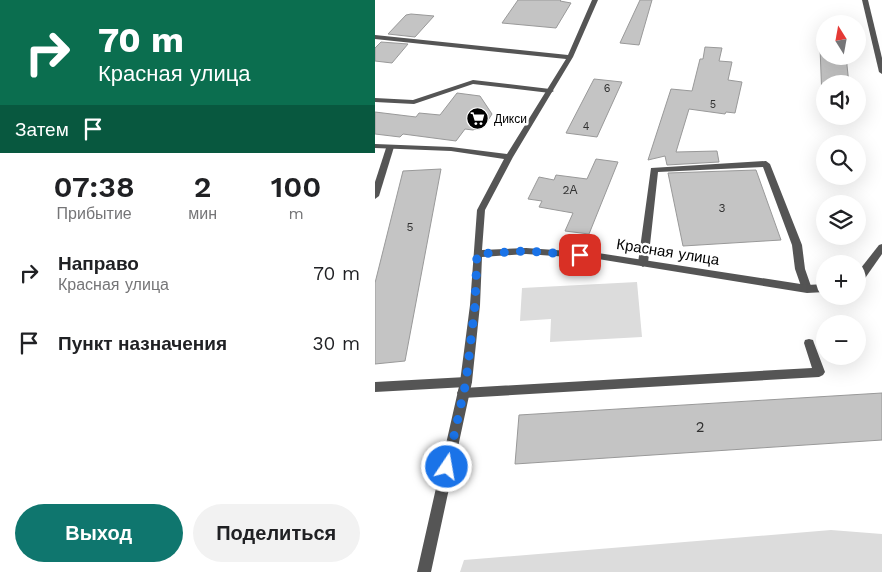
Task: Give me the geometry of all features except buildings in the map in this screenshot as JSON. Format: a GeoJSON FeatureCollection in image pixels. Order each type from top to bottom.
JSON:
{"type":"FeatureCollection","features":[{"type":"Feature","properties":{"kind":"street"},"geometry":{"type":"LineString","coordinates":[[423,572],[464,387],[475,305],[481,210],[509,157],[570,57],[595,0]]}},
{"type":"Feature","properties":{"kind":"street"},"geometry":{"type":"LineString","coordinates":[[865,0],[882,72]]}},
{"type":"Feature","properties":{"kind":"street"},"geometry":{"type":"LineString","coordinates":[[375,36],[570,57]]}},
{"type":"Feature","properties":{"kind":"street"},"geometry":{"type":"LineString","coordinates":[[375,100],[414,102],[473,82],[550,90]]}},
{"type":"Feature","properties":{"kind":"street"},"geometry":{"type":"LineString","coordinates":[[375,146],[451,149],[509,157]]}},
{"type":"Feature","properties":{"kind":"street"},"geometry":{"type":"LineString","coordinates":[[375,196],[390,146]]}},
{"type":"Feature","properties":{"kind":"street"},"geometry":{"type":"LineString","coordinates":[[643,263],[653,170],[766,164],[797,245],[800,269],[807,289]]}},
{"type":"Feature","properties":{"kind":"street"},"geometry":{"type":"LineString","coordinates":[[866,269],[882,247]]}},
{"type":"Feature","properties":{"kind":"street","name":"Красная улица"},"geometry":{"type":"LineString","coordinates":[[477,254],[526,251],[599,256],[807,289],[816,288]]}},
{"type":"Feature","properties":{"kind":"street"},"geometry":{"type":"LineString","coordinates":[[375,387],[464,387],[819,372],[809,343]]}},
{"type":"Feature","properties":{"kind":"shaded area"},"geometry":{"type":"Polygon","coordinates":[[[637,282],[642,337],[550,342],[551,319],[520,321],[522,288],[637,282]]]}},
{"type":"Feature","properties":{"kind":"shaded area"},"geometry":{"type":"Polygon","coordinates":[[[831,530],[882,534],[882,572],[460,572],[464,560],[831,530]]]}},
{"type":"Feature","properties":{"kind":"place","name":"Дикси"},"geometry":{"type":"Point","coordinates":[478,119]}},
{"type":"Feature","properties":{"kind":"route"},"geometry":{"type":"LineString","coordinates":[[447,467],[466,382],[475,305],[477,254],[526,251],[580,255]]}}]}
